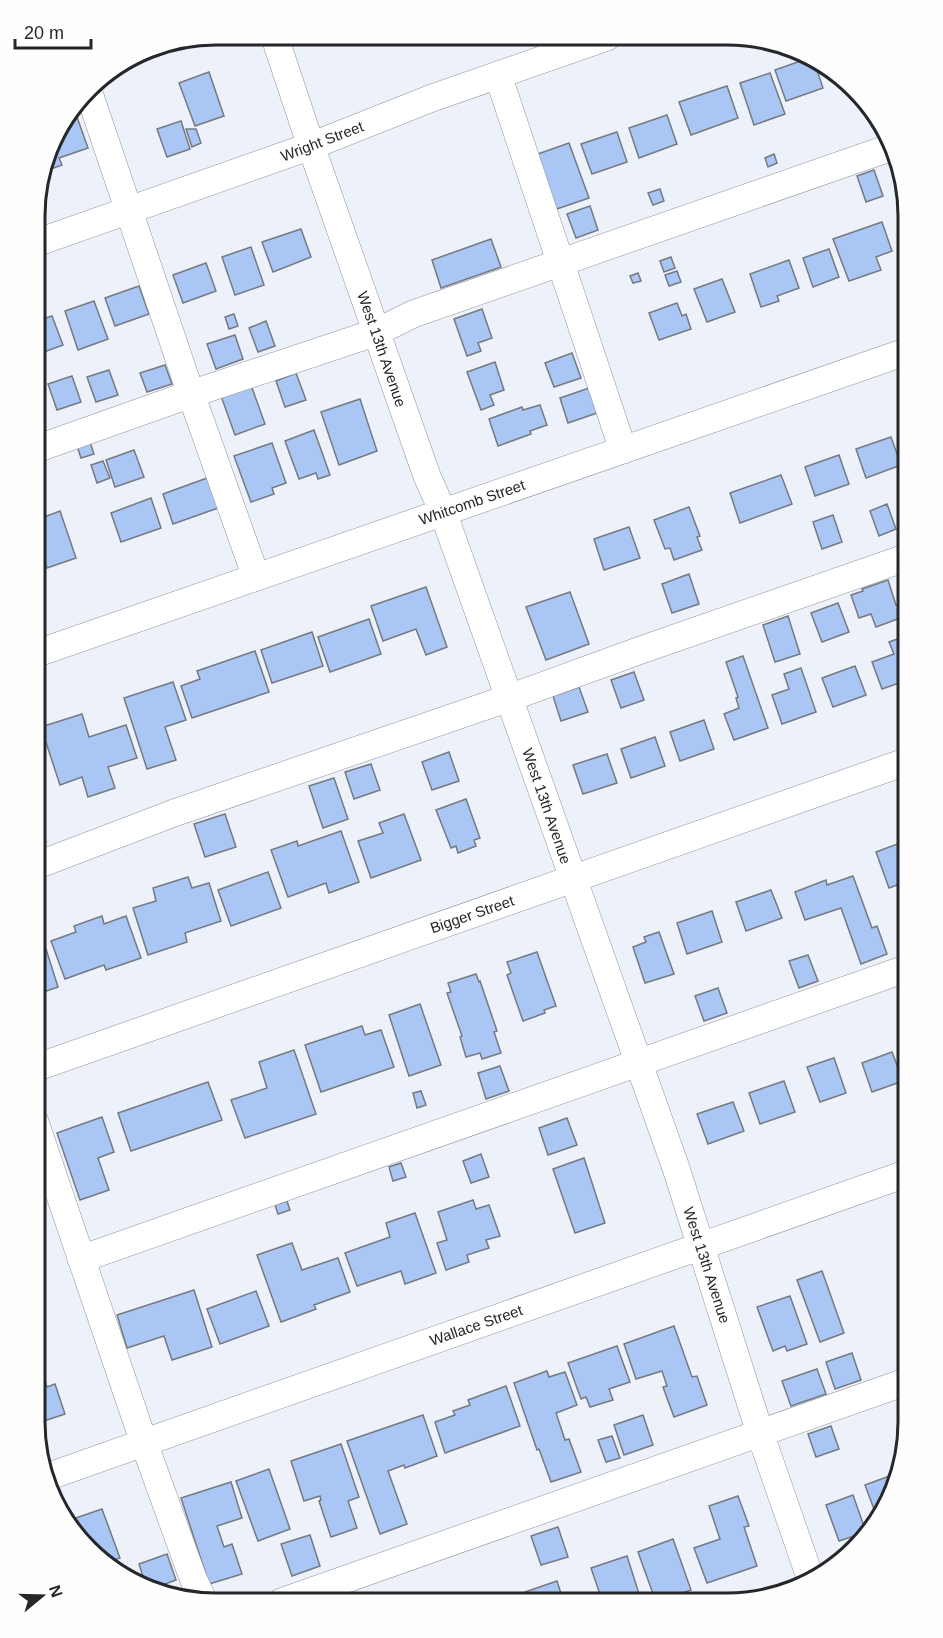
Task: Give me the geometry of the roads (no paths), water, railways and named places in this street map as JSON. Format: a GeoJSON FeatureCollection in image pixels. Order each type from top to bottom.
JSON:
{"type":"FeatureCollection","features":[{"type":"Feature","properties":{"kind":"street","name":"West 13th Avenue"},"geometry":{"type":"LineString","coordinates":[[277,45],[427,476],[443,512],[676,1168],[760,1433],[808,1572]]}},
{"type":"Feature","properties":{"kind":"street","name":"Wright Street"},"geometry":{"type":"LineString","coordinates":[[45,240],[311,146],[432,98],[585,45]]}},
{"type":"Feature","properties":{"kind":"street"},"geometry":{"type":"LineString","coordinates":[[498,75],[623,450]]}},
{"type":"Feature","properties":{"kind":"street"},"geometry":{"type":"LineString","coordinates":[[91,99],[256,577]]}},
{"type":"Feature","properties":{"kind":"street"},"geometry":{"type":"LineString","coordinates":[[45,445],[377,332],[413,314],[884,150]]}},
{"type":"Feature","properties":{"kind":"street","name":"Whitcomb Street"},"geometry":{"type":"LineString","coordinates":[[45,651],[898,354]]}},
{"type":"Feature","properties":{"kind":"street"},"geometry":{"type":"LineString","coordinates":[[45,862],[174,813],[898,560]]}},
{"type":"Feature","properties":{"kind":"street","name":"Bigger Street"},"geometry":{"type":"LineString","coordinates":[[45,1064],[898,765]]}},
{"type":"Feature","properties":{"kind":"street"},"geometry":{"type":"LineString","coordinates":[[81,1259],[898,972]]}},
{"type":"Feature","properties":{"kind":"street"},"geometry":{"type":"LineString","coordinates":[[45,1152],[144,1443],[200,1592]]}},
{"type":"Feature","properties":{"kind":"street","name":"Wallace Street"},"geometry":{"type":"LineString","coordinates":[[53,1475],[898,1177]]}},
{"type":"Feature","properties":{"kind":"street"},"geometry":{"type":"LineString","coordinates":[[307,1593],[898,1385]]}}]}
